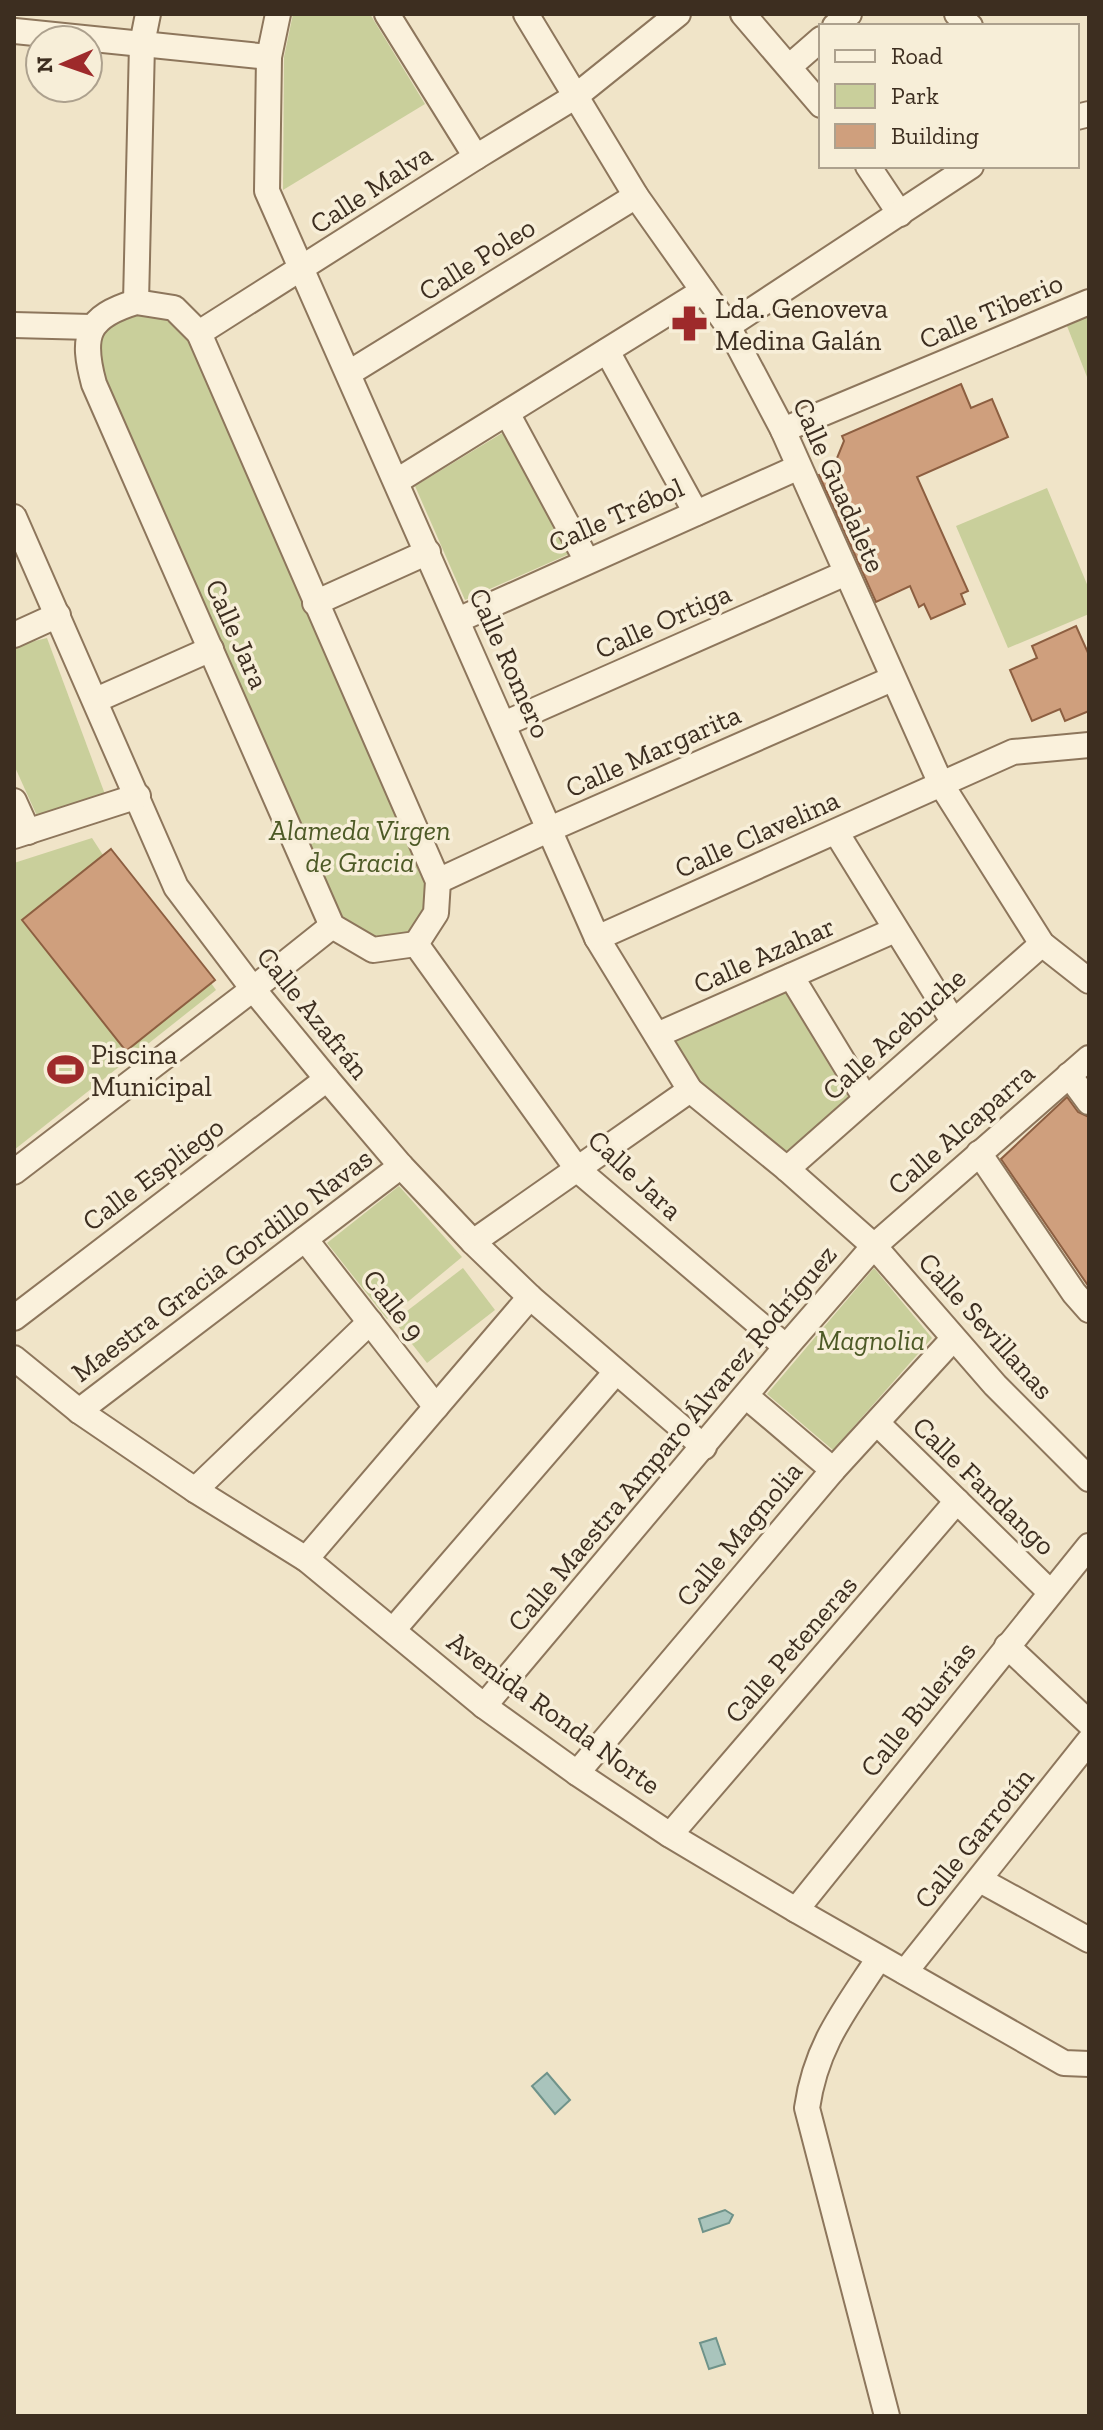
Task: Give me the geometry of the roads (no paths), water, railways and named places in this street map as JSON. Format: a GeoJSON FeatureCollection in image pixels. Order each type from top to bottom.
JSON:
{"type":"FeatureCollection","features":[{"type":"Feature","properties":{"kind":"street"},"geometry":{"type":"LineString","coordinates":[[14,43],[17,14]]}},
{"type":"Feature","properties":{"kind":"street"},"geometry":{"type":"LineString","coordinates":[[136,302],[142,44],[148,14]]}},
{"type":"Feature","properties":{"kind":"street","name":"Calle Romero"},"geometry":{"type":"LineString","coordinates":[[278,14],[269,57],[267,191],[597,938],[690,1090],[787,1169],[874,1246]]}},
{"type":"Feature","properties":{"kind":"street"},"geometry":{"type":"LineString","coordinates":[[387,14],[476,157]]}},
{"type":"Feature","properties":{"kind":"street","name":"Calle Guadalete"},"geometry":{"type":"LineString","coordinates":[[526,14],[636,196],[728,326],[783,430],[941,784],[1042,944],[1089,981]]}},
{"type":"Feature","properties":{"kind":"street","name":"Calle Malva"},"geometry":{"type":"LineString","coordinates":[[199,333],[576,96],[678,14]]}},
{"type":"Feature","properties":{"kind":"street"},"geometry":{"type":"LineString","coordinates":[[743,14],[819,102]]}},
{"type":"Feature","properties":{"kind":"street"},"geometry":{"type":"LineString","coordinates":[[15,31],[269,57]]}},
{"type":"Feature","properties":{"kind":"street"},"geometry":{"type":"LineString","coordinates":[[790,66],[819,41]]}},
{"type":"Feature","properties":{"kind":"street"},"geometry":{"type":"LineString","coordinates":[[869,168],[900,214]]}},
{"type":"Feature","properties":{"kind":"street"},"geometry":{"type":"LineString","coordinates":[[728,326],[968,168]]}},
{"type":"Feature","properties":{"kind":"street","name":"Calle Poleo"},"geometry":{"type":"LineString","coordinates":[[349,373],[636,196]]}},
{"type":"Feature","properties":{"kind":"street"},"geometry":{"type":"LineString","coordinates":[[397,481],[703,291]]}},
{"type":"Feature","properties":{"kind":"street"},"geometry":{"type":"LineString","coordinates":[[14,325],[91,327],[110,310],[136,302],[174,308],[199,333],[438,881],[436,913],[416,944],[373,950],[332,926],[14,1172]]}},
{"type":"Feature","properties":{"kind":"street","name":"Calle Tiberio"},"geometry":{"type":"LineString","coordinates":[[783,430],[1089,302]]}},
{"type":"Feature","properties":{"kind":"street","name":"Calle Jara"},"geometry":{"type":"LineString","coordinates":[[91,327],[87,358],[94,384],[332,926]]}},
{"type":"Feature","properties":{"kind":"street"},"geometry":{"type":"LineString","coordinates":[[607,351],[696,513]]}},
{"type":"Feature","properties":{"kind":"street"},"geometry":{"type":"LineString","coordinates":[[507,413],[587,561]]}},
{"type":"Feature","properties":{"kind":"street","name":"Calle Trébol"},"geometry":{"type":"LineString","coordinates":[[458,620],[799,467]]}},
{"type":"Feature","properties":{"kind":"street","name":"Calle Azafrán"},"geometry":{"type":"LineString","coordinates":[[14,517],[176,887],[253,989],[401,1166],[530,1297],[704,1447]]}},
{"type":"Feature","properties":{"kind":"street"},"geometry":{"type":"LineString","coordinates":[[315,603],[428,552]]}},
{"type":"Feature","properties":{"kind":"street","name":"Calle Ortiga"},"geometry":{"type":"LineString","coordinates":[[504,724],[846,573]]}},
{"type":"Feature","properties":{"kind":"street"},"geometry":{"type":"LineString","coordinates":[[14,635],[58,615]]}},
{"type":"Feature","properties":{"kind":"street"},"geometry":{"type":"LineString","coordinates":[[96,700],[211,649]]}},
{"type":"Feature","properties":{"kind":"street","name":"Calle Margarita"},"geometry":{"type":"LineString","coordinates":[[438,881],[892,679]]}},
{"type":"Feature","properties":{"kind":"street","name":"Calle Clavelina"},"geometry":{"type":"LineString","coordinates":[[597,938],[1013,752],[1089,745]]}},
{"type":"Feature","properties":{"kind":"street"},"geometry":{"type":"LineString","coordinates":[[14,801],[21,834],[138,796]]}},
{"type":"Feature","properties":{"kind":"street"},"geometry":{"type":"LineString","coordinates":[[836,832],[953,1021]]}},
{"type":"Feature","properties":{"kind":"street","name":"Calle Azahar"},"geometry":{"type":"LineString","coordinates":[[657,1035],[895,930]]}},
{"type":"Feature","properties":{"kind":"street","name":"Calle Jara"},"geometry":{"type":"LineString","coordinates":[[416,944],[578,1170],[786,1347]]}},
{"type":"Feature","properties":{"kind":"street","name":"Calle Acebuche"},"geometry":{"type":"LineString","coordinates":[[787,1169],[1042,944]]}},
{"type":"Feature","properties":{"kind":"street"},"geometry":{"type":"LineString","coordinates":[[791,976],[866,1099]]}},
{"type":"Feature","properties":{"kind":"street","name":"Calle Alcaparra"},"geometry":{"type":"LineString","coordinates":[[874,1246],[1089,1058]]}},
{"type":"Feature","properties":{"kind":"street"},"geometry":{"type":"LineString","coordinates":[[1069,1075],[1089,1102]]}},
{"type":"Feature","properties":{"kind":"street","name":"Calle Espliego"},"geometry":{"type":"LineString","coordinates":[[14,1318],[327,1079]]}},
{"type":"Feature","properties":{"kind":"street"},"geometry":{"type":"LineString","coordinates":[[473,1242],[690,1090]]}},
{"type":"Feature","properties":{"kind":"street"},"geometry":{"type":"LineString","coordinates":[[979,1153],[1089,1310]]}},
{"type":"Feature","properties":{"kind":"street","name":"Maestra Gracia Gordillo Navas"},"geometry":{"type":"LineString","coordinates":[[79,1411],[401,1166]]}},
{"type":"Feature","properties":{"kind":"street","name":"Calle 9"},"geometry":{"type":"LineString","coordinates":[[305,1239],[436,1407]]}},
{"type":"Feature","properties":{"kind":"street","name":"Calle Sevillanas"},"geometry":{"type":"LineString","coordinates":[[874,1246],[953,1339],[1089,1479]]}},
{"type":"Feature","properties":{"kind":"street","name":"Calle Maestra Amparo Álvarez Rodríguez"},"geometry":{"type":"LineString","coordinates":[[484,1706],[874,1246]]}},
{"type":"Feature","properties":{"kind":"street"},"geometry":{"type":"LineString","coordinates":[[306,1559],[530,1297]]}},
{"type":"Feature","properties":{"kind":"street"},"geometry":{"type":"LineString","coordinates":[[195,1490],[370,1322]]}},
{"type":"Feature","properties":{"kind":"street","name":"Calle Magnolia"},"geometry":{"type":"LineString","coordinates":[[577,1773],[833,1470],[953,1339]]}},
{"type":"Feature","properties":{"kind":"street","name":"Avenida Ronda Norte"},"geometry":{"type":"LineString","coordinates":[[14,1358],[79,1411],[195,1490],[306,1559],[484,1706],[670,1835],[1064,2063],[1089,2064]]}},
{"type":"Feature","properties":{"kind":"street"},"geometry":{"type":"LineString","coordinates":[[394,1629],[616,1372]]}},
{"type":"Feature","properties":{"kind":"street"},"geometry":{"type":"LineString","coordinates":[[746,1396],[833,1470]]}},
{"type":"Feature","properties":{"kind":"street","name":"Calle Fandango"},"geometry":{"type":"LineString","coordinates":[[877,1423],[1050,1592]]}},
{"type":"Feature","properties":{"kind":"street","name":"Calle Peteneras"},"geometry":{"type":"LineString","coordinates":[[670,1835],[957,1501]]}},
{"type":"Feature","properties":{"kind":"street","name":"Calle Bulerías"},"geometry":{"type":"LineString","coordinates":[[796,1910],[1089,1546]]}},
{"type":"Feature","properties":{"kind":"street"},"geometry":{"type":"LineString","coordinates":[[1007,1646],[1089,1723]]}},
{"type":"Feature","properties":{"kind":"street","name":"Calle Garrotín"},"geometry":{"type":"LineString","coordinates":[[905,1972],[1089,1741]]}},
{"type":"Feature","properties":{"kind":"street"},"geometry":{"type":"LineString","coordinates":[[980,1880],[1089,1940]]}},
{"type":"Feature","properties":{"kind":"street"},"geometry":{"type":"LineString","coordinates":[[879,1958],[830,2033],[812,2076],[807,2108],[887,2416]]}},
{"type":"Feature","properties":{"kind":"street"},"geometry":{"type":"LineString","coordinates":[[1064,2063],[1089,2077]]}},
{"type":"Feature","properties":{"kind":"water"},"geometry":{"type":"Polygon","coordinates":[[[547,2073],[570,2100],[555,2114],[532,2086],[547,2073]]]}},
{"type":"Feature","properties":{"kind":"water"},"geometry":{"type":"Polygon","coordinates":[[[725,2210],[733,2215],[729,2223],[703,2232],[699,2219],[725,2210]]]}},
{"type":"Feature","properties":{"kind":"water"},"geometry":{"type":"Polygon","coordinates":[[[716,2338],[725,2364],[709,2369],[700,2343],[716,2338]]]}},
{"type":"Feature","properties":{"kind":"place","name":"Lda. Genoveva Medina Galán"},"geometry":{"type":"Point","coordinates":[689,324]}},
{"type":"Feature","properties":{"kind":"place","name":"Piscina Municipal"},"geometry":{"type":"Point","coordinates":[65,1070]}},
{"type":"Feature","properties":{"kind":"park label","name":"Alameda Virgen de Gracia"},"geometry":{"type":"Point","coordinates":[360,846]}},
{"type":"Feature","properties":{"kind":"park label","name":"Magnolia"},"geometry":{"type":"Point","coordinates":[871,1340]}}]}
